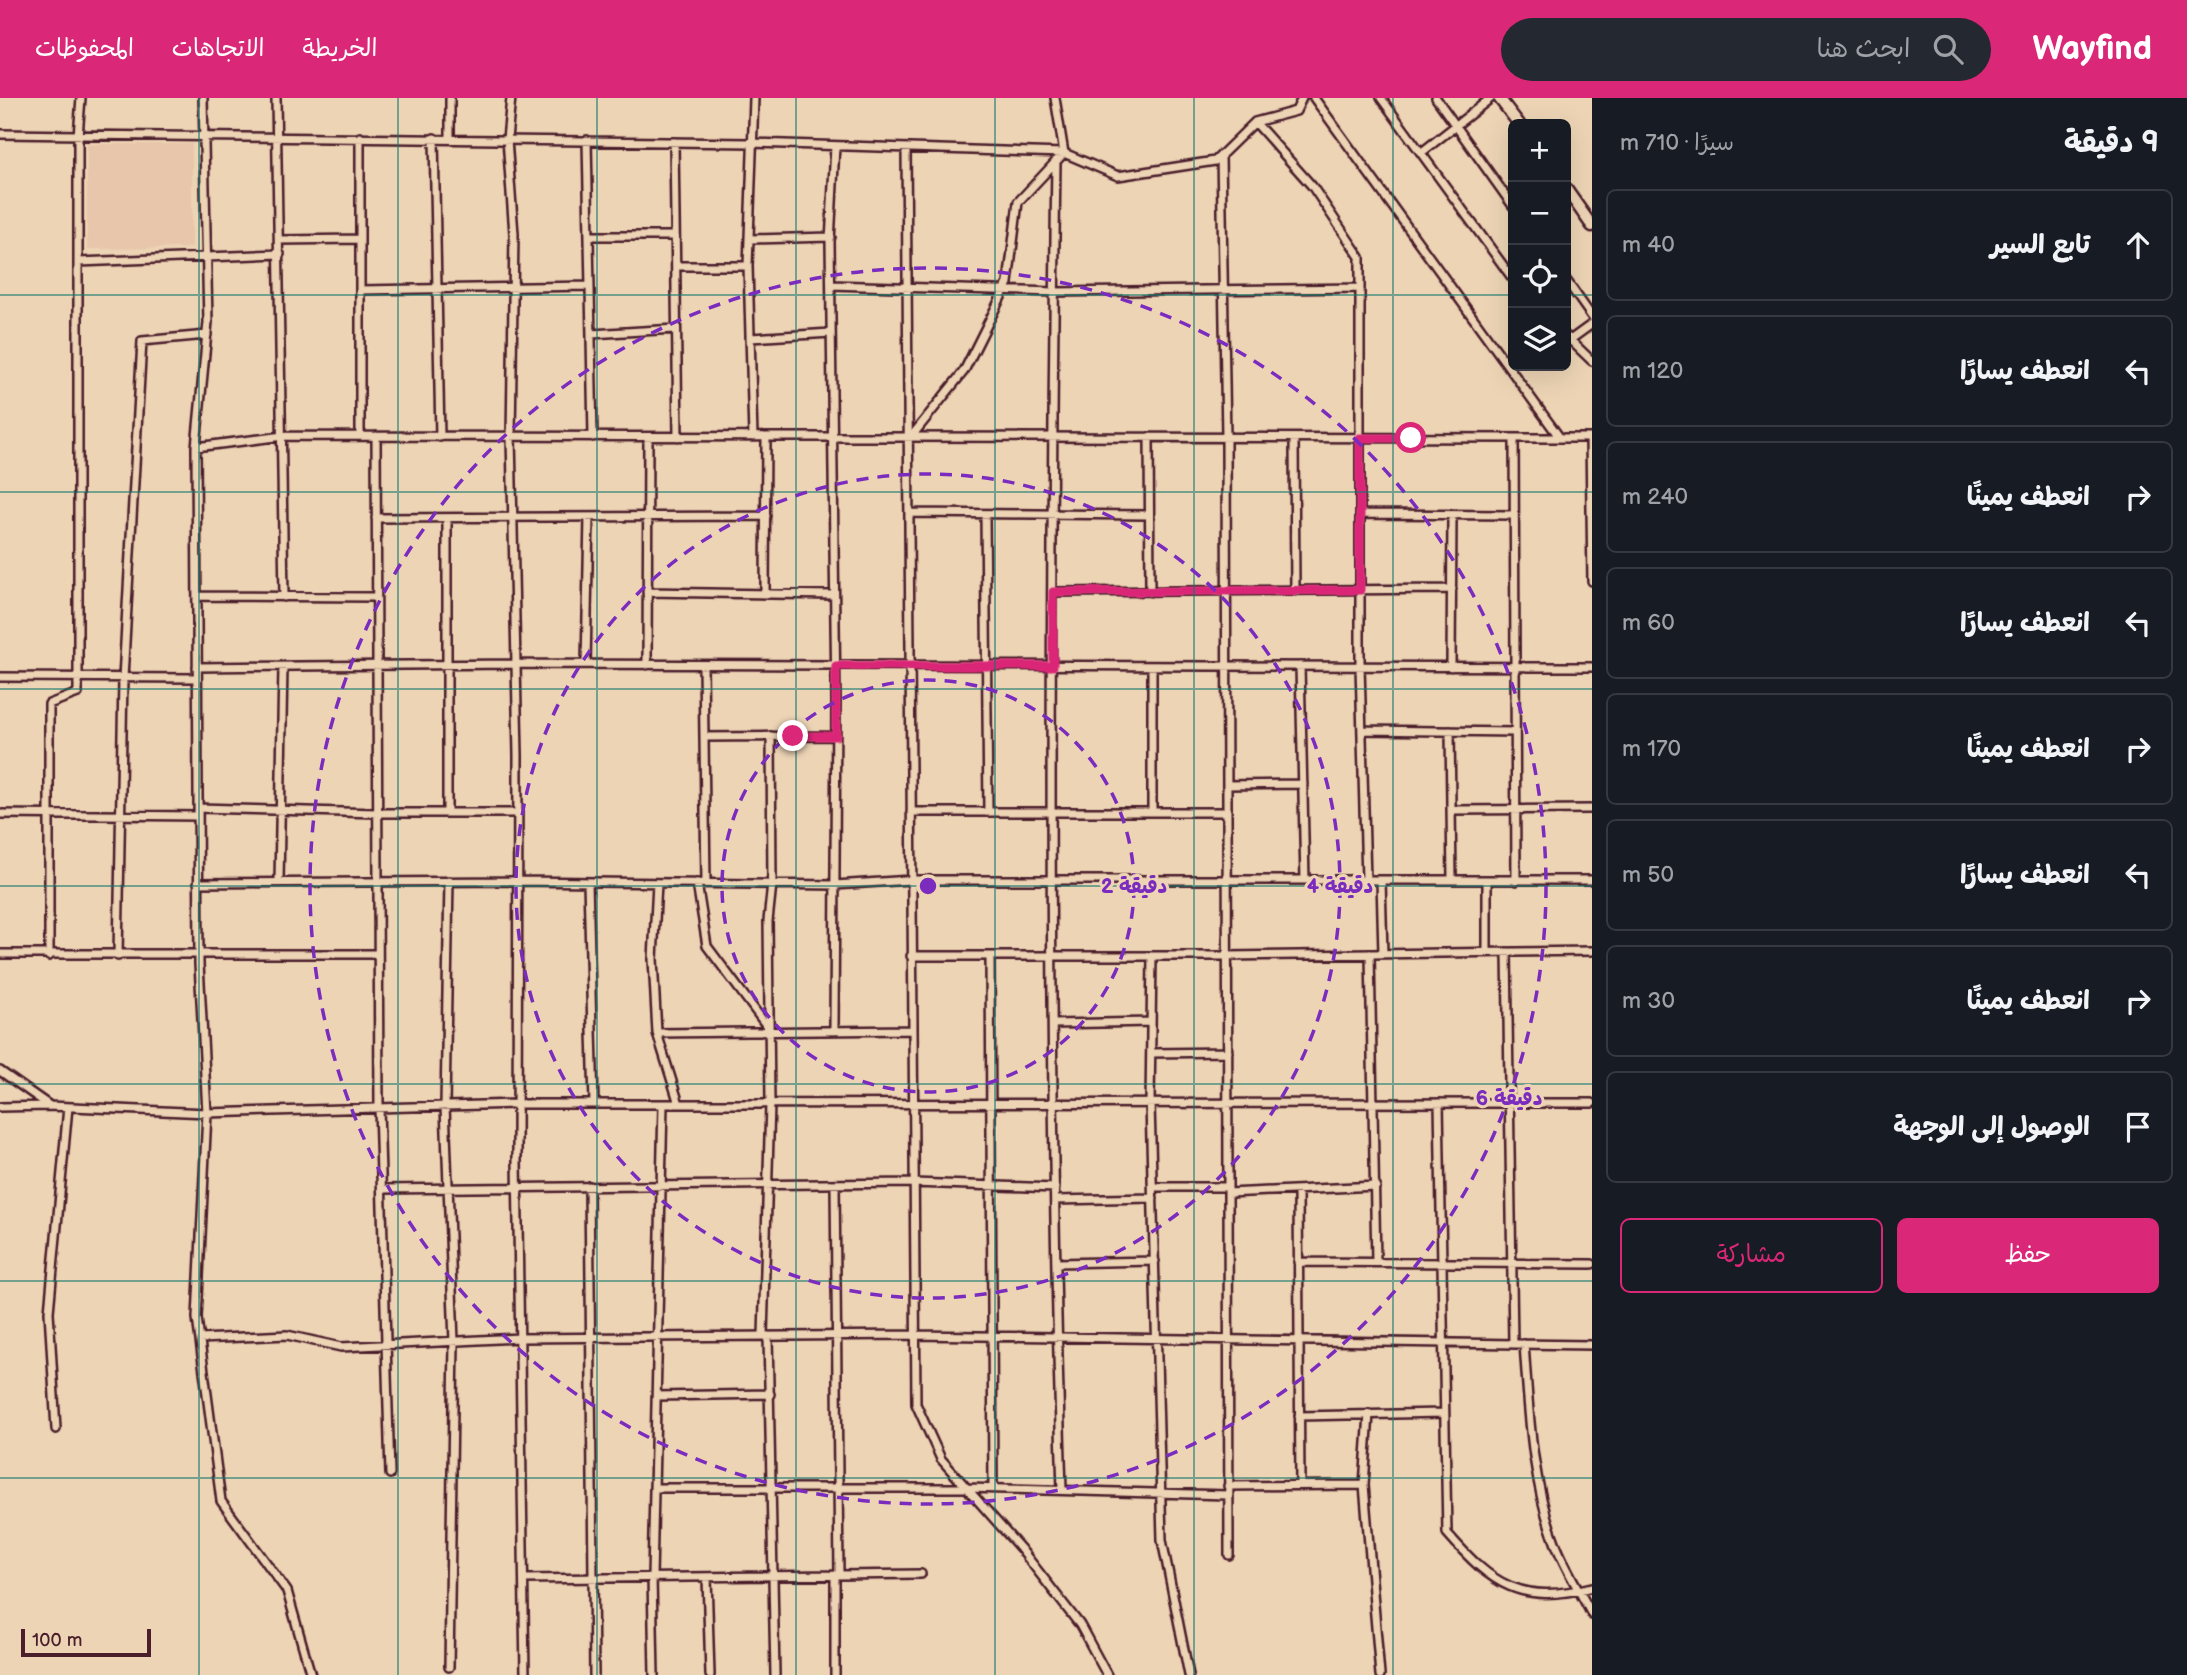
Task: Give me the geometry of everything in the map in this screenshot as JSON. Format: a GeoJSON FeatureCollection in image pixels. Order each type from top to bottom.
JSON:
{"type":"FeatureCollection","features":[{"type":"Feature","properties":{"kind":"street"},"geometry":{"type":"LineString","coordinates":[[50,956],[49,704],[78,693],[78,136],[81,98]]}},
{"type":"Feature","properties":{"kind":"street"},"geometry":{"type":"LineString","coordinates":[[203,98],[207,335],[196,447],[199,956],[207,1113],[197,1318],[221,1501],[287,1591],[311,1675]]}},
{"type":"Feature","properties":{"kind":"street"},"geometry":{"type":"LineString","coordinates":[[276,98],[284,597]]}},
{"type":"Feature","properties":{"kind":"street"},"geometry":{"type":"LineString","coordinates":[[450,98],[450,138]]}},
{"type":"Feature","properties":{"kind":"street"},"geometry":{"type":"LineString","coordinates":[[511,98],[507,139],[514,234],[511,437],[518,813],[517,1104],[524,1675]]}},
{"type":"Feature","properties":{"kind":"street"},"geometry":{"type":"LineString","coordinates":[[753,437],[748,266],[754,98]]}},
{"type":"Feature","properties":{"kind":"street"},"geometry":{"type":"LineString","coordinates":[[1055,98],[1064,153]]}},
{"type":"Feature","properties":{"kind":"street"},"geometry":{"type":"LineString","coordinates":[[0,134],[752,143],[1064,153],[1118,176],[1215,161],[1255,122],[1296,111],[1302,98]]}},
{"type":"Feature","properties":{"kind":"street"},"geometry":{"type":"LineString","coordinates":[[1314,98],[1560,438]]}},
{"type":"Feature","properties":{"kind":"street"},"geometry":{"type":"LineString","coordinates":[[1381,98],[1508,272]]}},
{"type":"Feature","properties":{"kind":"street"},"geometry":{"type":"LineString","coordinates":[[1436,98],[1508,199]]}},
{"type":"Feature","properties":{"kind":"street"},"geometry":{"type":"LineString","coordinates":[[1422,152],[1491,98]]}},
{"type":"Feature","properties":{"kind":"street"},"geometry":{"type":"LineString","coordinates":[[1500,98],[1515,119]]}},
{"type":"Feature","properties":{"kind":"street"},"geometry":{"type":"LineString","coordinates":[[1255,122],[1312,186],[1360,257],[1360,666],[1366,880]]}},
{"type":"Feature","properties":{"kind":"street"},"geometry":{"type":"LineString","coordinates":[[360,137],[360,436]]}},
{"type":"Feature","properties":{"kind":"street"},"geometry":{"type":"LineString","coordinates":[[434,138],[440,437]]}},
{"type":"Feature","properties":{"kind":"street"},"geometry":{"type":"LineString","coordinates":[[587,141],[593,437]]}},
{"type":"Feature","properties":{"kind":"street"},"geometry":{"type":"LineString","coordinates":[[674,142],[678,437]]}},
{"type":"Feature","properties":{"kind":"street"},"geometry":{"type":"LineString","coordinates":[[834,1029],[836,666],[831,439],[831,237],[835,146]]}},
{"type":"Feature","properties":{"kind":"street"},"geometry":{"type":"LineString","coordinates":[[906,148],[916,1404],[941,1459],[1020,1548],[1080,1625],[1107,1675]]}},
{"type":"Feature","properties":{"kind":"street"},"geometry":{"type":"LineString","coordinates":[[910,437],[964,371],[1009,283],[1018,202],[1064,153]]}},
{"type":"Feature","properties":{"kind":"street"},"geometry":{"type":"LineString","coordinates":[[1221,155],[1227,592],[1229,1555]]}},
{"type":"Feature","properties":{"kind":"street"},"geometry":{"type":"LineString","coordinates":[[1056,161],[1053,437],[1054,1024],[1057,1337],[1062,1490]]}},
{"type":"Feature","properties":{"kind":"street"},"geometry":{"type":"LineString","coordinates":[[1571,196],[1592,226]]}},
{"type":"Feature","properties":{"kind":"street"},"geometry":{"type":"LineString","coordinates":[[589,236],[675,236]]}},
{"type":"Feature","properties":{"kind":"street"},"geometry":{"type":"LineString","coordinates":[[749,239],[831,237]]}},
{"type":"Feature","properties":{"kind":"street"},"geometry":{"type":"LineString","coordinates":[[279,240],[360,239]]}},
{"type":"Feature","properties":{"kind":"street"},"geometry":{"type":"LineString","coordinates":[[78,262],[207,259],[279,254]]}},
{"type":"Feature","properties":{"kind":"street"},"geometry":{"type":"LineString","coordinates":[[676,266],[748,266]]}},
{"type":"Feature","properties":{"kind":"street"},"geometry":{"type":"LineString","coordinates":[[831,285],[1054,292],[1360,288]]}},
{"type":"Feature","properties":{"kind":"street"},"geometry":{"type":"LineString","coordinates":[[360,290],[590,286]]}},
{"type":"Feature","properties":{"kind":"street"},"geometry":{"type":"LineString","coordinates":[[1571,287],[1592,317]]}},
{"type":"Feature","properties":{"kind":"street"},"geometry":{"type":"LineString","coordinates":[[1571,336],[1592,324]]}},
{"type":"Feature","properties":{"kind":"street"},"geometry":{"type":"LineString","coordinates":[[591,334],[676,328]]}},
{"type":"Feature","properties":{"kind":"street"},"geometry":{"type":"LineString","coordinates":[[750,338],[831,333]]}},
{"type":"Feature","properties":{"kind":"street"},"geometry":{"type":"LineString","coordinates":[[118,956],[123,678],[142,341],[207,335]]}},
{"type":"Feature","properties":{"kind":"street"},"geometry":{"type":"LineString","coordinates":[[1571,341],[1592,361]]}},
{"type":"Feature","properties":{"kind":"street"},"geometry":{"type":"LineString","coordinates":[[196,447],[283,436],[831,439],[1591,438],[1592,581]]}},
{"type":"Feature","properties":{"kind":"street"},"geometry":{"type":"LineString","coordinates":[[376,436],[379,1108],[390,1474]]}},
{"type":"Feature","properties":{"kind":"street"},"geometry":{"type":"LineString","coordinates":[[647,665],[648,437]]}},
{"type":"Feature","properties":{"kind":"street"},"geometry":{"type":"LineString","coordinates":[[765,594],[766,438]]}},
{"type":"Feature","properties":{"kind":"street"},"geometry":{"type":"LineString","coordinates":[[1149,438],[1150,592]]}},
{"type":"Feature","properties":{"kind":"street"},"geometry":{"type":"LineString","coordinates":[[1294,438],[1295,591]]}},
{"type":"Feature","properties":{"kind":"street"},"geometry":{"type":"LineString","coordinates":[[1514,438],[1516,881]]}},
{"type":"Feature","properties":{"kind":"street"},"geometry":{"type":"LineString","coordinates":[[911,513],[1149,515]]}},
{"type":"Feature","properties":{"kind":"street"},"geometry":{"type":"LineString","coordinates":[[985,514],[988,812]]}},
{"type":"Feature","properties":{"kind":"street"},"geometry":{"type":"LineString","coordinates":[[1360,514],[1514,515]]}},
{"type":"Feature","properties":{"kind":"street"},"geometry":{"type":"LineString","coordinates":[[1451,667],[1452,515]]}},
{"type":"Feature","properties":{"kind":"street"},"geometry":{"type":"LineString","coordinates":[[376,518],[766,516]]}},
{"type":"Feature","properties":{"kind":"street"},"geometry":{"type":"LineString","coordinates":[[447,517],[447,813]]}},
{"type":"Feature","properties":{"kind":"street"},"geometry":{"type":"LineString","coordinates":[[586,664],[589,517]]}},
{"type":"Feature","properties":{"kind":"street"},"geometry":{"type":"LineString","coordinates":[[1053,592],[1452,589]]}},
{"type":"Feature","properties":{"kind":"street"},"geometry":{"type":"LineString","coordinates":[[647,592],[834,595]]}},
{"type":"Feature","properties":{"kind":"street"},"geometry":{"type":"LineString","coordinates":[[197,596],[376,597]]}},
{"type":"Feature","properties":{"kind":"street"},"geometry":{"type":"LineString","coordinates":[[197,667],[516,664],[1592,667]]}},
{"type":"Feature","properties":{"kind":"street"},"geometry":{"type":"LineString","coordinates":[[703,665],[701,883],[707,946],[770,1030]]}},
{"type":"Feature","properties":{"kind":"street"},"geometry":{"type":"LineString","coordinates":[[1152,666],[1152,812]]}},
{"type":"Feature","properties":{"kind":"street"},"geometry":{"type":"LineString","coordinates":[[1300,666],[1304,880]]}},
{"type":"Feature","properties":{"kind":"street"},"geometry":{"type":"LineString","coordinates":[[279,882],[283,667]]}},
{"type":"Feature","properties":{"kind":"street"},"geometry":{"type":"LineString","coordinates":[[0,677],[197,678]]}},
{"type":"Feature","properties":{"kind":"street"},"geometry":{"type":"LineString","coordinates":[[1362,730],[1515,732]]}},
{"type":"Feature","properties":{"kind":"street"},"geometry":{"type":"LineString","coordinates":[[1450,731],[1452,880]]}},
{"type":"Feature","properties":{"kind":"street"},"geometry":{"type":"LineString","coordinates":[[771,736],[772,884],[768,921],[770,1104],[766,1336],[775,1576],[775,1675]]}},
{"type":"Feature","properties":{"kind":"street"},"geometry":{"type":"LineString","coordinates":[[704,737],[836,736]]}},
{"type":"Feature","properties":{"kind":"street"},"geometry":{"type":"LineString","coordinates":[[1227,785],[1303,784]]}},
{"type":"Feature","properties":{"kind":"street"},"geometry":{"type":"LineString","coordinates":[[1451,810],[1592,809]]}},
{"type":"Feature","properties":{"kind":"street"},"geometry":{"type":"LineString","coordinates":[[0,814],[280,810],[518,813]]}},
{"type":"Feature","properties":{"kind":"street"},"geometry":{"type":"LineString","coordinates":[[911,812],[1227,812]]}},
{"type":"Feature","properties":{"kind":"street"},"geometry":{"type":"LineString","coordinates":[[198,883],[518,881],[835,885],[911,880],[1592,880]]}},
{"type":"Feature","properties":{"kind":"street"},"geometry":{"type":"LineString","coordinates":[[1381,880],[1383,954]]}},
{"type":"Feature","properties":{"kind":"street"},"geometry":{"type":"LineString","coordinates":[[1487,880],[1488,952]]}},
{"type":"Feature","properties":{"kind":"street"},"geometry":{"type":"LineString","coordinates":[[449,881],[445,1106],[454,1342],[449,1667]]}},
{"type":"Feature","properties":{"kind":"street"},"geometry":{"type":"LineString","coordinates":[[588,882],[594,1104]]}},
{"type":"Feature","properties":{"kind":"street"},"geometry":{"type":"LineString","coordinates":[[657,883],[653,958],[657,1033],[679,1104]]}},
{"type":"Feature","properties":{"kind":"street"},"geometry":{"type":"LineString","coordinates":[[911,956],[1227,956],[1592,951]]}},
{"type":"Feature","properties":{"kind":"street"},"geometry":{"type":"LineString","coordinates":[[1507,952],[1513,1344]]}},
{"type":"Feature","properties":{"kind":"street"},"geometry":{"type":"LineString","coordinates":[[0,954],[377,954]]}},
{"type":"Feature","properties":{"kind":"street"},"geometry":{"type":"LineString","coordinates":[[1370,954],[1376,1262]]}},
{"type":"Feature","properties":{"kind":"street"},"geometry":{"type":"LineString","coordinates":[[989,956],[993,1489]]}},
{"type":"Feature","properties":{"kind":"street"},"geometry":{"type":"LineString","coordinates":[[1152,956],[1150,1104],[1162,1540],[1189,1675]]}},
{"type":"Feature","properties":{"kind":"street"},"geometry":{"type":"LineString","coordinates":[[1054,1024],[1151,1022]]}},
{"type":"Feature","properties":{"kind":"street"},"geometry":{"type":"LineString","coordinates":[[657,1033],[912,1030]]}},
{"type":"Feature","properties":{"kind":"street"},"geometry":{"type":"LineString","coordinates":[[1151,1053],[1228,1052]]}},
{"type":"Feature","properties":{"kind":"street"},"geometry":{"type":"LineString","coordinates":[[0,1071],[50,1106]]}},
{"type":"Feature","properties":{"kind":"street"},"geometry":{"type":"LineString","coordinates":[[1439,1103],[1441,1343],[1447,1533],[1465,1555],[1502,1586],[1549,1595],[1592,1587]]}},
{"type":"Feature","properties":{"kind":"street"},"geometry":{"type":"LineString","coordinates":[[0,1107],[50,1106],[207,1113],[517,1104],[1592,1103]]}},
{"type":"Feature","properties":{"kind":"street"},"geometry":{"type":"LineString","coordinates":[[654,1675],[652,1577],[663,1104]]}},
{"type":"Feature","properties":{"kind":"street"},"geometry":{"type":"LineString","coordinates":[[56,1429],[49,1312],[68,1107]]}},
{"type":"Feature","properties":{"kind":"street"},"geometry":{"type":"LineString","coordinates":[[382,1189],[835,1184],[1055,1188]]}},
{"type":"Feature","properties":{"kind":"street"},"geometry":{"type":"LineString","coordinates":[[835,1184],[838,1486],[835,1675]]}},
{"type":"Feature","properties":{"kind":"street"},"geometry":{"type":"LineString","coordinates":[[589,1186],[594,1675]]}},
{"type":"Feature","properties":{"kind":"street"},"geometry":{"type":"LineString","coordinates":[[1153,1187],[1298,1190],[1376,1186]]}},
{"type":"Feature","properties":{"kind":"street"},"geometry":{"type":"LineString","coordinates":[[1298,1190],[1300,1485]]}},
{"type":"Feature","properties":{"kind":"street"},"geometry":{"type":"LineString","coordinates":[[1055,1200],[1153,1198]]}},
{"type":"Feature","properties":{"kind":"street"},"geometry":{"type":"LineString","coordinates":[[1056,1263],[1155,1261]]}},
{"type":"Feature","properties":{"kind":"street"},"geometry":{"type":"LineString","coordinates":[[1298,1262],[1592,1264]]}},
{"type":"Feature","properties":{"kind":"street"},"geometry":{"type":"LineString","coordinates":[[200,1339],[287,1335],[341,1347],[520,1338],[915,1335],[1592,1345]]}},
{"type":"Feature","properties":{"kind":"street"},"geometry":{"type":"LineString","coordinates":[[1524,1344],[1532,1447],[1541,1492],[1555,1543],[1592,1615]]}},
{"type":"Feature","properties":{"kind":"street"},"geometry":{"type":"LineString","coordinates":[[657,1395],[770,1394]]}},
{"type":"Feature","properties":{"kind":"street"},"geometry":{"type":"LineString","coordinates":[[1299,1416],[1443,1413]]}},
{"type":"Feature","properties":{"kind":"street"},"geometry":{"type":"LineString","coordinates":[[1369,1415],[1364,1485],[1380,1675]]}},
{"type":"Feature","properties":{"kind":"street"},"geometry":{"type":"LineString","coordinates":[[1228,1486],[1364,1485]]}},
{"type":"Feature","properties":{"kind":"street"},"geometry":{"type":"LineString","coordinates":[[654,1488],[838,1486],[1228,1495]]}},
{"type":"Feature","properties":{"kind":"street"},"geometry":{"type":"LineString","coordinates":[[524,1579],[921,1574]]}},
{"type":"Feature","properties":{"kind":"street"},"geometry":{"type":"LineString","coordinates":[[707,1577],[710,1675]]}},
{"type":"Feature","properties":{"kind":"shaded area"},"geometry":{"type":"Polygon","coordinates":[[[87,144],[192,144],[192,248],[87,249],[87,144]]]}},
{"type":"Feature","properties":{"kind":"route"},"geometry":{"type":"LineString","coordinates":[[793,736],[836,736],[836,666],[1053,666],[1053,592],[1360,590],[1360,438],[1411,438]]}}]}
